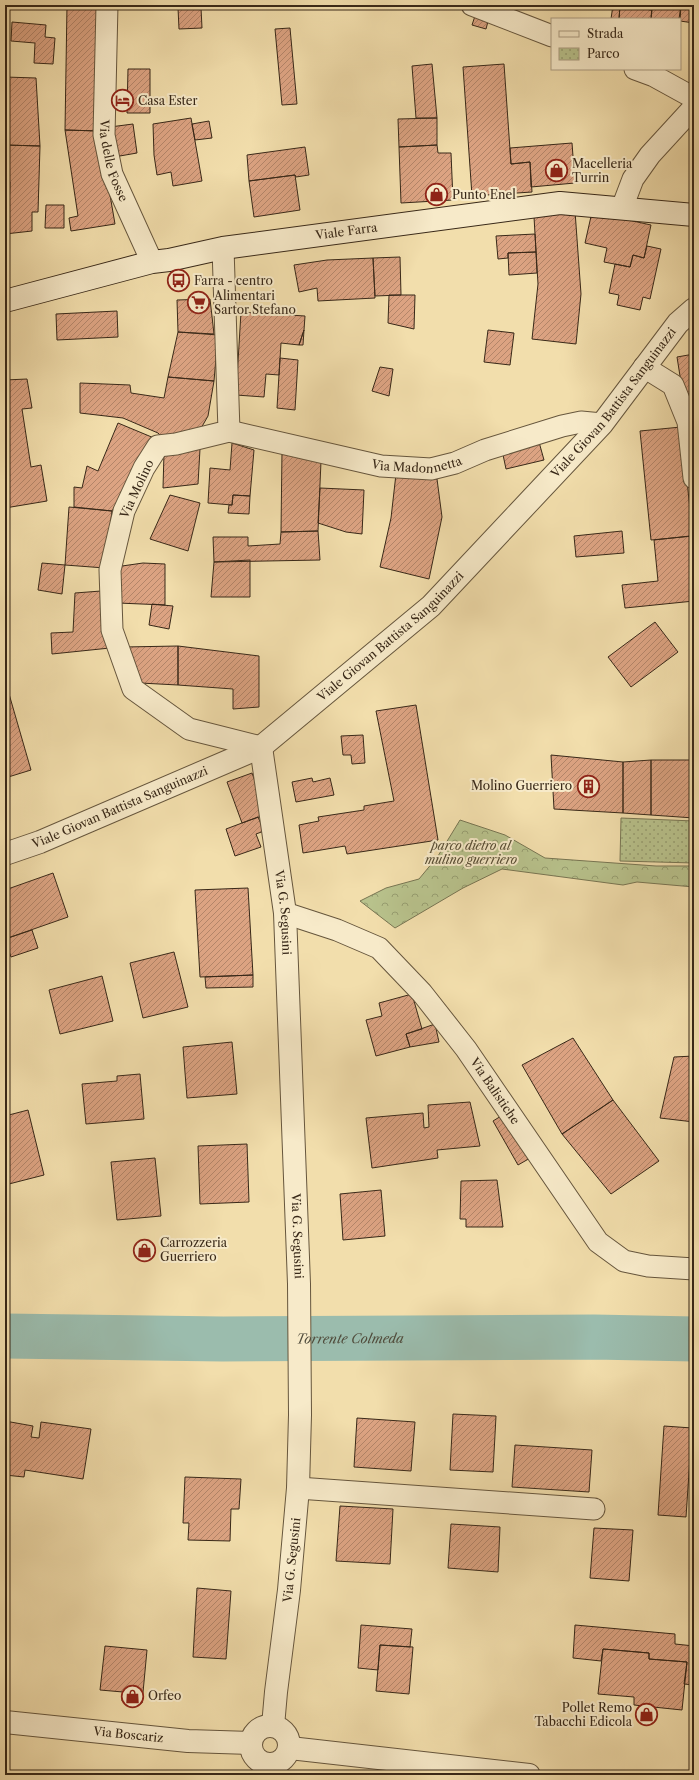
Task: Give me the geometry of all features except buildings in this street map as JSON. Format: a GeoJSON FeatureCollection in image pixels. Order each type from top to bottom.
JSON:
{"type":"FeatureCollection","features":[{"type":"Feature","properties":{"kind":"street","name":"Via delle Fosse"},"geometry":{"type":"LineString","coordinates":[[107,5],[104,135],[112,174],[152,262]]}},
{"type":"Feature","properties":{"kind":"street"},"geometry":{"type":"LineString","coordinates":[[472,5],[551,36]]}},
{"type":"Feature","properties":{"kind":"street"},"geometry":{"type":"LineString","coordinates":[[638,70],[654,76],[694,98]]}},
{"type":"Feature","properties":{"kind":"street"},"geometry":{"type":"LineString","coordinates":[[622,208],[633,179],[650,155],[694,107]]}},
{"type":"Feature","properties":{"kind":"street","name":"Viale Farra"},"geometry":{"type":"LineString","coordinates":[[5,301],[152,262],[169,260],[223,248],[560,203],[694,215]]}},
{"type":"Feature","properties":{"kind":"street"},"geometry":{"type":"LineString","coordinates":[[223,248],[229,431]]}},
{"type":"Feature","properties":{"kind":"street","name":"Viale Giovan Battista Sanguinazzi"},"geometry":{"type":"LineString","coordinates":[[5,854],[40,842],[261,747],[431,606],[602,424],[678,323],[694,309]]}},
{"type":"Feature","properties":{"kind":"street"},"geometry":{"type":"LineString","coordinates":[[644,367],[673,385],[688,422],[694,478]]}},
{"type":"Feature","properties":{"kind":"street","name":"Via Madonnetta"},"geometry":{"type":"LineString","coordinates":[[229,431],[381,466],[431,469],[455,463],[485,450],[562,426],[581,422],[602,424]]}},
{"type":"Feature","properties":{"kind":"street","name":"Via Molino"},"geometry":{"type":"LineString","coordinates":[[229,431],[176,444],[158,446],[144,468],[124,511],[110,570],[112,630],[133,689],[189,730],[261,747]]}},
{"type":"Feature","properties":{"kind":"street","name":"Via G. Segusini"},"geometry":{"type":"LineString","coordinates":[[261,747],[285,912],[299,1284],[298,1488],[290,1590],[276,1692],[273,1726]]}},
{"type":"Feature","properties":{"kind":"street","name":"Via Balistiche"},"geometry":{"type":"LineString","coordinates":[[285,912],[337,930],[379,948],[417,987],[466,1049],[598,1242],[624,1261],[648,1266],[694,1269]]}},
{"type":"Feature","properties":{"kind":"street"},"geometry":{"type":"LineString","coordinates":[[298,1488],[594,1509]]}},
{"type":"Feature","properties":{"kind":"street","name":"Via Boscariz"},"geometry":{"type":"LineString","coordinates":[[5,1722],[188,1741],[251,1743]]}},
{"type":"Feature","properties":{"kind":"street"},"geometry":{"type":"LineString","coordinates":[[265,1726],[273,1726],[286,1733],[290,1748],[282,1760],[266,1770],[261,1762],[255,1757],[251,1743],[258,1730],[265,1726]]}},
{"type":"Feature","properties":{"kind":"street"},"geometry":{"type":"LineString","coordinates":[[290,1748],[529,1775]]}},
{"type":"Feature","properties":{"kind":"green space"},"geometry":{"type":"Polygon","coordinates":[[[621,818],[694,821],[694,863],[620,861],[621,818]]]}},
{"type":"Feature","properties":{"kind":"green space","name":"parco dietro al mulino guerriero"},"geometry":{"type":"Polygon","coordinates":[[[460,820],[505,835],[545,858],[656,866],[694,866],[694,887],[637,882],[623,885],[502,869],[463,888],[395,928],[360,901],[386,888],[419,879],[438,856],[460,820]]]}},
{"type":"Feature","properties":{"kind":"waterway","name":"Torrente Colmeda"},"geometry":{"type":"LineString","coordinates":[[5,1336],[223,1339],[594,1337],[694,1339]]}},
{"type":"Feature","properties":{"kind":"place","name":"Casa Ester"},"geometry":{"type":"Point","coordinates":[123,101]}},
{"type":"Feature","properties":{"kind":"place","name":"Macelleria Turrin"},"geometry":{"type":"Point","coordinates":[557,171]}},
{"type":"Feature","properties":{"kind":"place","name":"Punto Enel"},"geometry":{"type":"Point","coordinates":[437,195]}},
{"type":"Feature","properties":{"kind":"place","name":"Farra - centro"},"geometry":{"type":"Point","coordinates":[178,281]}},
{"type":"Feature","properties":{"kind":"place","name":"Alimentari Sartor Stefano"},"geometry":{"type":"Point","coordinates":[199,303]}},
{"type":"Feature","properties":{"kind":"place","name":"Molino Guerriero"},"geometry":{"type":"Point","coordinates":[588,786]}},
{"type":"Feature","properties":{"kind":"place","name":"Carrozzeria Guerriero"},"geometry":{"type":"Point","coordinates":[145,1250]}},
{"type":"Feature","properties":{"kind":"place","name":"Orfeo"},"geometry":{"type":"Point","coordinates":[133,1696]}},
{"type":"Feature","properties":{"kind":"place","name":"Pollet Remo Tabacchi Edicola"},"geometry":{"type":"Point","coordinates":[647,1715]}}]}
